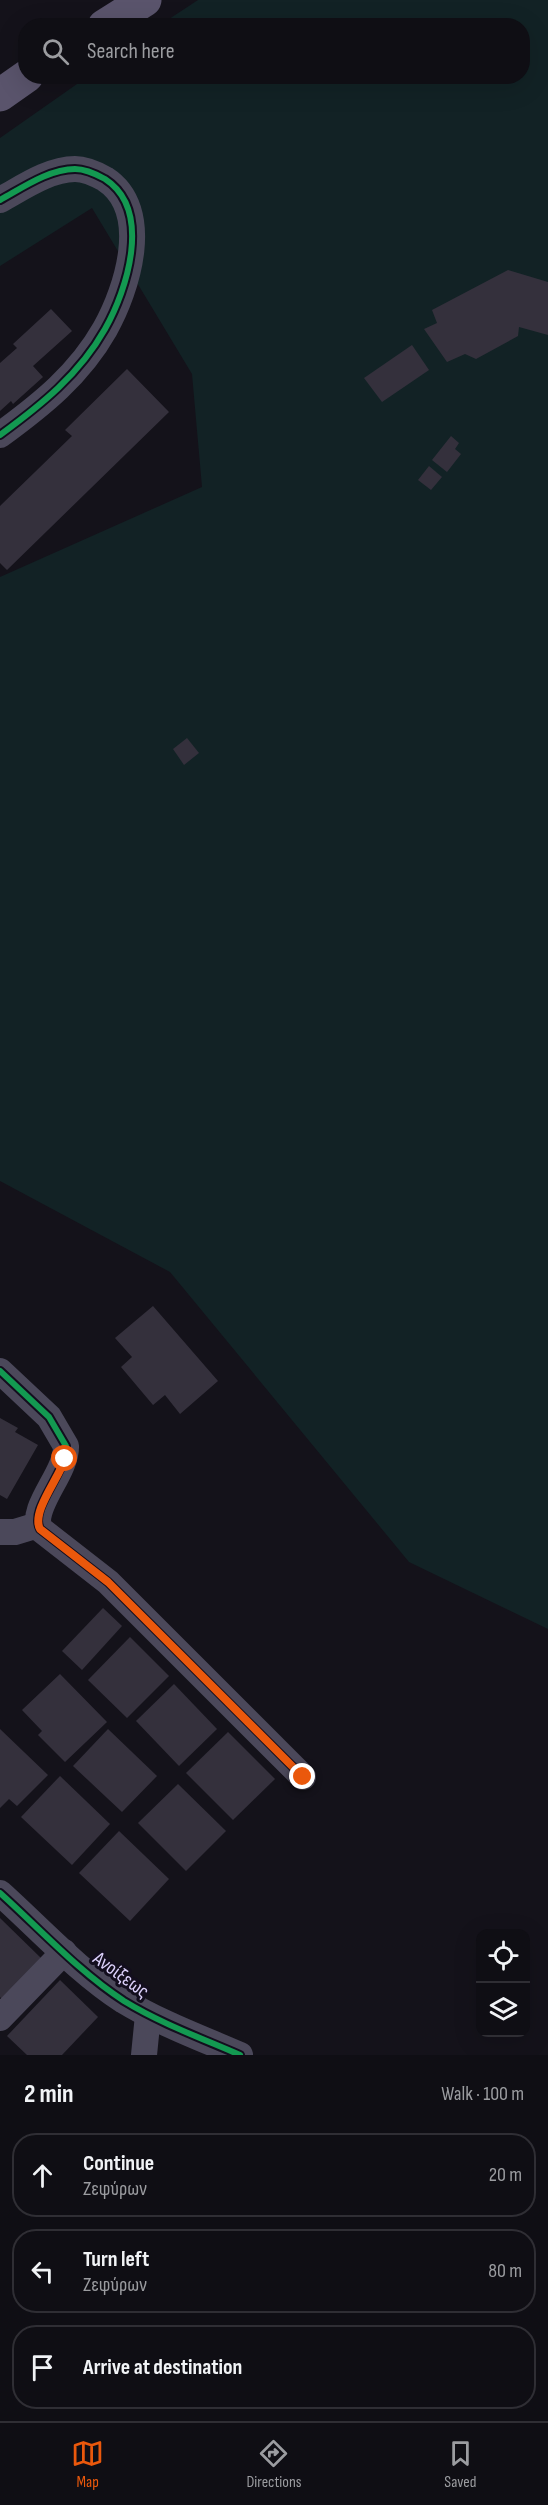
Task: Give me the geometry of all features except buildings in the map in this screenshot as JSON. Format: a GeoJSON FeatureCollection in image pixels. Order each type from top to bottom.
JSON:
{"type":"FeatureCollection","features":[{"type":"Feature","properties":{"kind":"main road"},"geometry":{"type":"LineString","coordinates":[[117,18],[145,0]]}},
{"type":"Feature","properties":{"kind":"main road"},"geometry":{"type":"LineString","coordinates":[[0,94],[18,82]]}},
{"type":"Feature","properties":{"kind":"street"},"geometry":{"type":"LineString","coordinates":[[0,200],[58,171],[76,169],[96,173],[121,194],[132,225],[132,244],[119,297],[98,342],[61,387],[0,435]]}},
{"type":"Feature","properties":{"kind":"street"},"geometry":{"type":"LineString","coordinates":[[0,1371],[49,1417],[66,1446],[62,1466],[38,1512],[38,1525],[46,1535],[116,1589],[303,1777]]}},
{"type":"Feature","properties":{"kind":"street"},"geometry":{"type":"LineString","coordinates":[[0,1532],[15,1532],[38,1525]]}},
{"type":"Feature","properties":{"kind":"street","name":"Ανοίξεως"},"geometry":{"type":"LineString","coordinates":[[0,1893],[64,1952],[122,1999],[148,2015],[240,2055]]}},
{"type":"Feature","properties":{"kind":"street"},"geometry":{"type":"LineString","coordinates":[[0,2018],[64,1952]]}},
{"type":"Feature","properties":{"kind":"street"},"geometry":{"type":"LineString","coordinates":[[144,2055],[148,2015]]}},
{"type":"Feature","properties":{"kind":"shaded area"},"geometry":{"type":"Polygon","coordinates":[[[198,0],[548,0],[548,1629],[409,1562],[170,1272],[0,1181],[0,577],[202,487],[192,374],[92,208],[0,266],[0,138],[77,84],[530,84],[530,18],[171,18],[198,0]]]}},
{"type":"Feature","properties":{"kind":"cycle path"},"geometry":{"type":"LineString","coordinates":[[0,200],[55,172],[83,170],[105,179],[120,193],[128,210],[132,230],[131,251],[121,293],[95,346],[58,388],[0,435]]}},
{"type":"Feature","properties":{"kind":"cycle path"},"geometry":{"type":"LineString","coordinates":[[0,1371],[49,1417],[66,1446],[61,1467],[40,1511],[38,1521],[40,1529],[108,1582],[303,1777]]}},
{"type":"Feature","properties":{"kind":"cycle path"},"geometry":{"type":"LineString","coordinates":[[0,1893],[107,1990],[166,2023],[240,2055]]}},
{"type":"Feature","properties":{"kind":"route"},"geometry":{"type":"LineString","coordinates":[[65,1459],[38,1512],[37,1522],[40,1529],[123,1596],[303,1777]]}}]}
